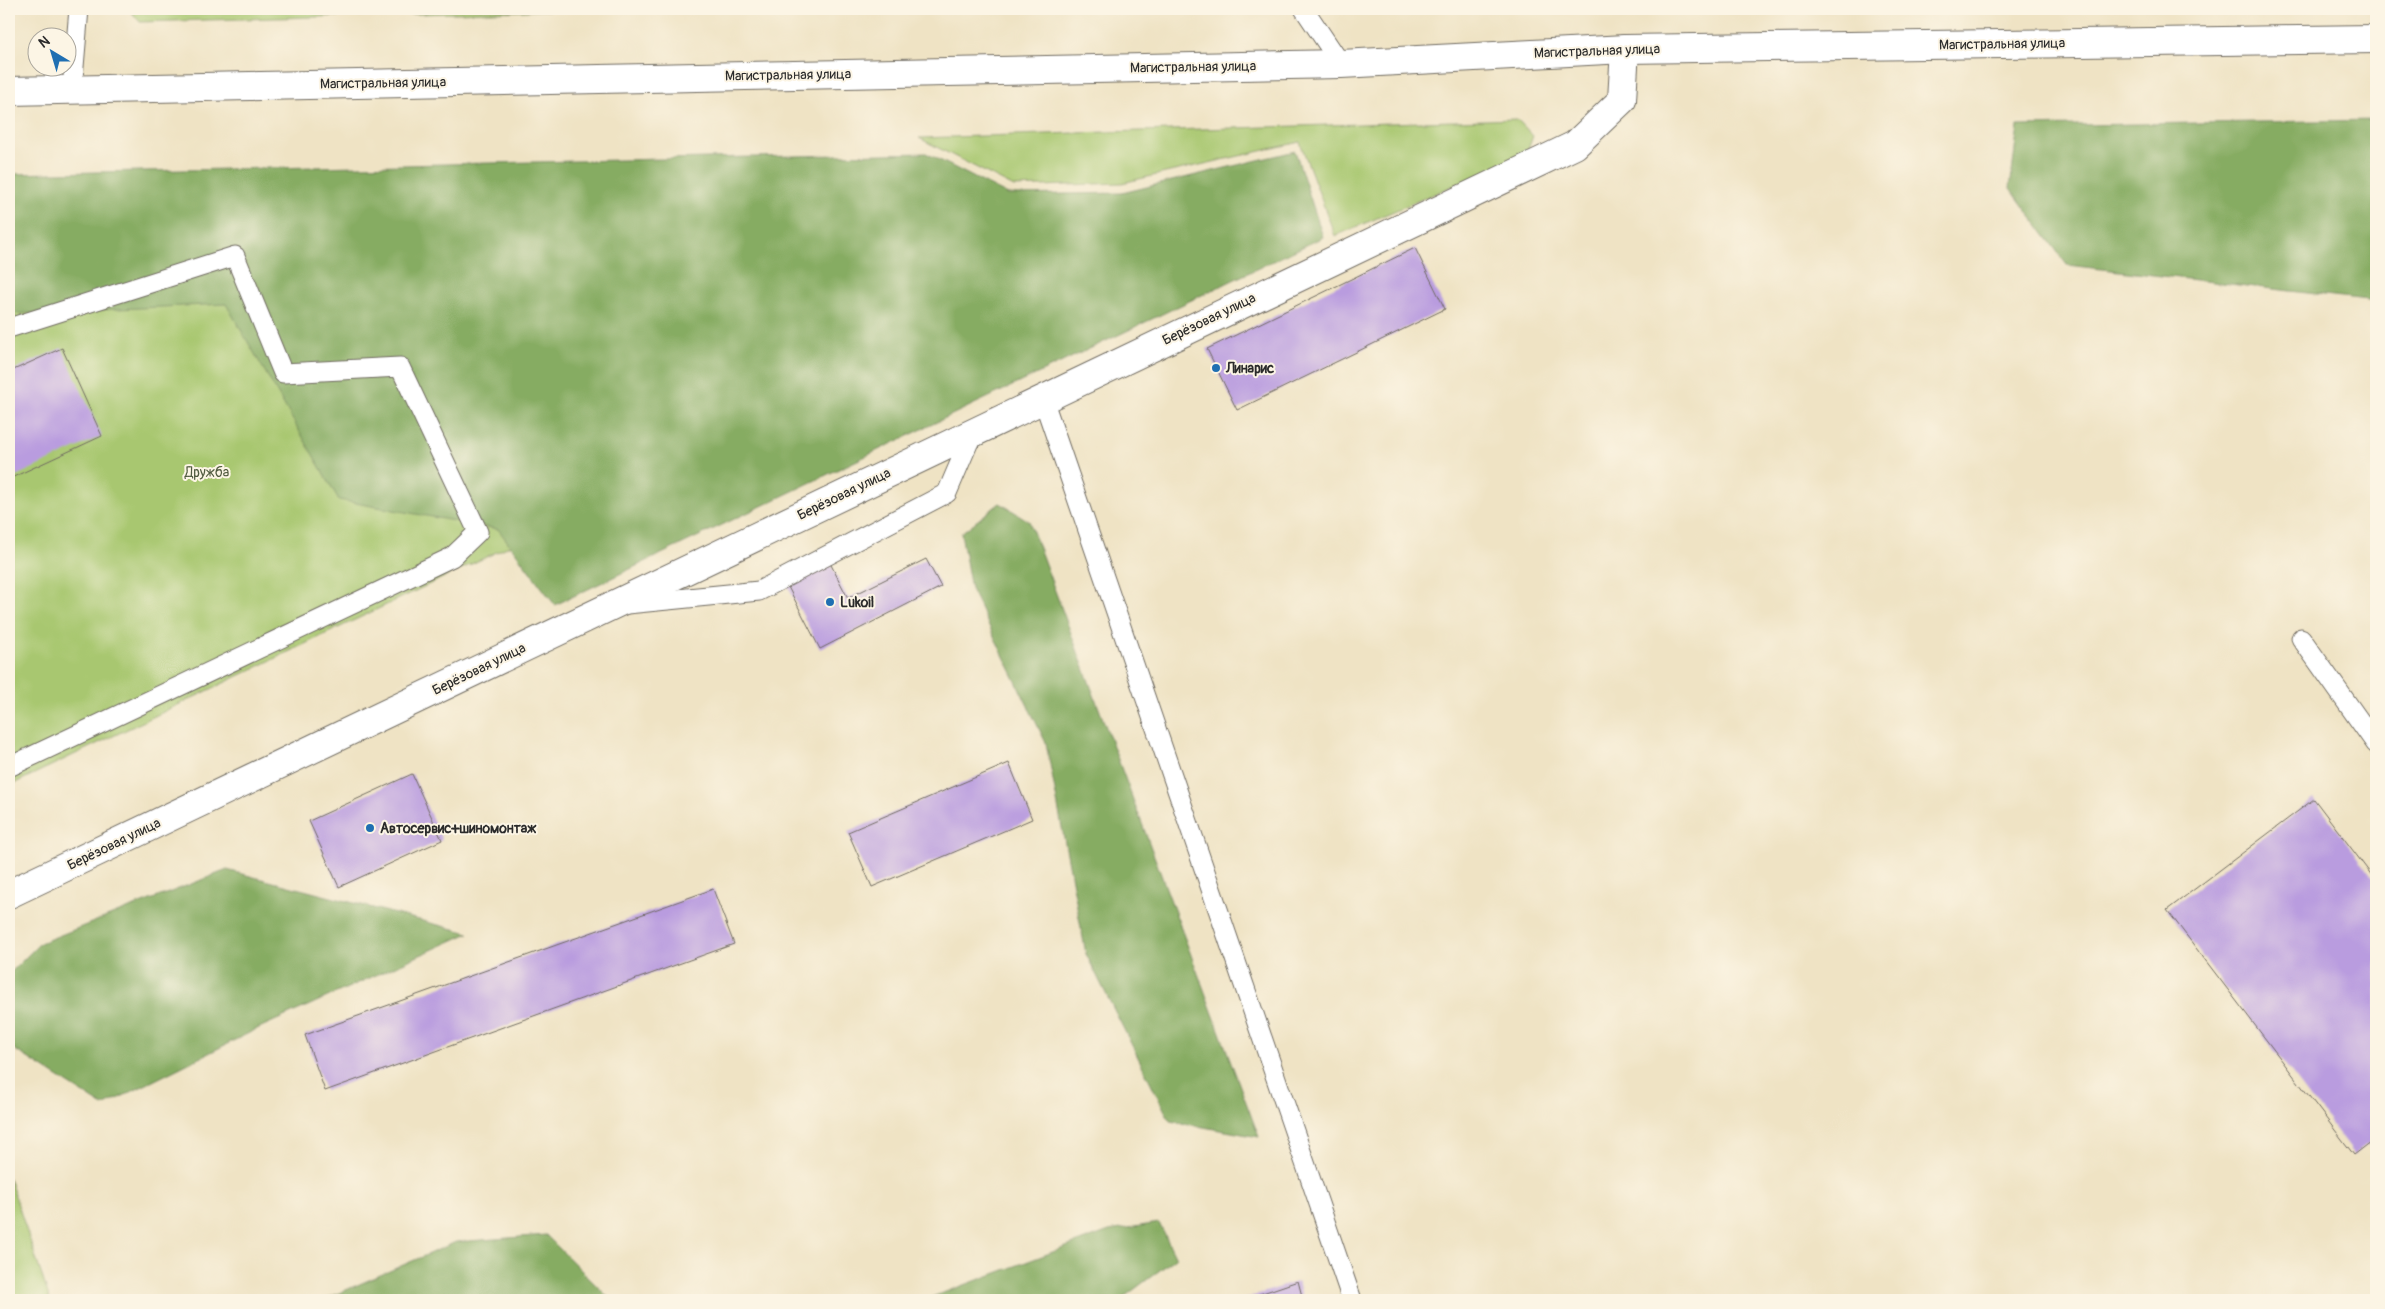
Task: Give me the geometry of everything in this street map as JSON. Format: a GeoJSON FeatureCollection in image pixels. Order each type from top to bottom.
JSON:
{"type":"FeatureCollection","features":[{"type":"Feature","properties":{"kind":"main road","name":"Магистральная улица"},"geometry":{"type":"LineString","coordinates":[[9,91],[1340,64],[1625,49],[2376,39]]}},
{"type":"Feature","properties":{"kind":"main road","name":"Берёзовая улица"},"geometry":{"type":"LineString","coordinates":[[9,894],[1574,145],[1622,100],[1625,49]]}},
{"type":"Feature","properties":{"kind":"lane"},"geometry":{"type":"LineString","coordinates":[[72,90],[79,9]]}},
{"type":"Feature","properties":{"kind":"lane"},"geometry":{"type":"LineString","coordinates":[[1304,9],[1340,64]]}},
{"type":"Feature","properties":{"kind":"lane"},"geometry":{"type":"LineString","coordinates":[[9,328],[235,256],[283,373],[400,367],[478,532],[452,557],[9,767]]}},
{"type":"Feature","properties":{"kind":"lane"},"geometry":{"type":"LineString","coordinates":[[1043,399],[1352,1300]]}},
{"type":"Feature","properties":{"kind":"lane"},"geometry":{"type":"LineString","coordinates":[[610,606],[759,591],[946,493],[973,432]]}},
{"type":"Feature","properties":{"kind":"lane"},"geometry":{"type":"LineString","coordinates":[[2301,638],[2376,744]]}},
{"type":"Feature","properties":{"kind":"green space"},"geometry":{"type":"Polygon","coordinates":[[[129,9],[592,9],[140,22],[129,9]]]}},
{"type":"Feature","properties":{"kind":"green space"},"geometry":{"type":"Polygon","coordinates":[[[1517,119],[1533,136],[1526,155],[1335,236],[1300,142],[1122,183],[1014,187],[919,138],[1517,119]]]}},
{"type":"Feature","properties":{"kind":"green space"},"geometry":{"type":"Polygon","coordinates":[[[2376,120],[2376,301],[2067,265],[2010,188],[2018,126],[2376,120]]]}},
{"type":"Feature","properties":{"kind":"green space"},"geometry":{"type":"Polygon","coordinates":[[[1295,151],[1323,237],[555,605],[498,529],[339,500],[226,304],[9,314],[9,174],[926,153],[1008,195],[1122,193],[1295,151]]]}},
{"type":"Feature","properties":{"kind":"green space","name":"Дружба"},"geometry":{"type":"Polygon","coordinates":[[[9,281],[957,331],[9,786],[9,281]]]}},
{"type":"Feature","properties":{"kind":"green space"},"geometry":{"type":"Polygon","coordinates":[[[1000,503],[1029,521],[1259,1137],[1170,1121],[1086,954],[1046,743],[971,589],[961,533],[1000,503]]]}},
{"type":"Feature","properties":{"kind":"green space"},"geometry":{"type":"Polygon","coordinates":[[[227,870],[469,933],[259,1028],[103,1106],[9,1046],[9,974],[40,943],[227,870]]]}},
{"type":"Feature","properties":{"kind":"green space"},"geometry":{"type":"Polygon","coordinates":[[[9,1178],[50,1300],[9,1300],[9,1178]]]}},
{"type":"Feature","properties":{"kind":"green space"},"geometry":{"type":"Polygon","coordinates":[[[1159,1223],[1176,1258],[1120,1300],[924,1300],[1109,1231],[1159,1223]]]}},
{"type":"Feature","properties":{"kind":"green space"},"geometry":{"type":"Polygon","coordinates":[[[546,1235],[611,1300],[323,1300],[456,1242],[546,1235]]]}},
{"type":"Feature","properties":{"kind":"building"},"geometry":{"type":"Polygon","coordinates":[[[1415,248],[1445,309],[1237,410],[1207,349],[1415,248]]]}},
{"type":"Feature","properties":{"kind":"building"},"geometry":{"type":"Polygon","coordinates":[[[62,348],[102,436],[9,479],[9,372],[62,348]]]}},
{"type":"Feature","properties":{"kind":"building"},"geometry":{"type":"Polygon","coordinates":[[[828,559],[848,598],[926,559],[941,587],[820,649],[785,581],[828,559]]]}},
{"type":"Feature","properties":{"kind":"building"},"geometry":{"type":"Polygon","coordinates":[[[1009,763],[1032,819],[872,887],[848,832],[1009,763]]]}},
{"type":"Feature","properties":{"kind":"building"},"geometry":{"type":"Polygon","coordinates":[[[412,774],[442,840],[339,887],[309,821],[412,774]]]}},
{"type":"Feature","properties":{"kind":"building"},"geometry":{"type":"Polygon","coordinates":[[[2314,799],[2376,881],[2376,1138],[2354,1155],[2167,910],[2314,799]]]}},
{"type":"Feature","properties":{"kind":"building"},"geometry":{"type":"Polygon","coordinates":[[[713,889],[734,944],[325,1091],[305,1035],[713,889]]]}},
{"type":"Feature","properties":{"kind":"building"},"geometry":{"type":"Polygon","coordinates":[[[1298,1281],[1303,1300],[1242,1300],[1298,1281]]]}},
{"type":"Feature","properties":{"kind":"place","name":"Линарис"},"geometry":{"type":"Point","coordinates":[1216,368]}},
{"type":"Feature","properties":{"kind":"place","name":"Lukoil"},"geometry":{"type":"Point","coordinates":[830,602]}},
{"type":"Feature","properties":{"kind":"place","name":"Автосервис+шиномонтаж"},"geometry":{"type":"Point","coordinates":[370,828]}}]}
